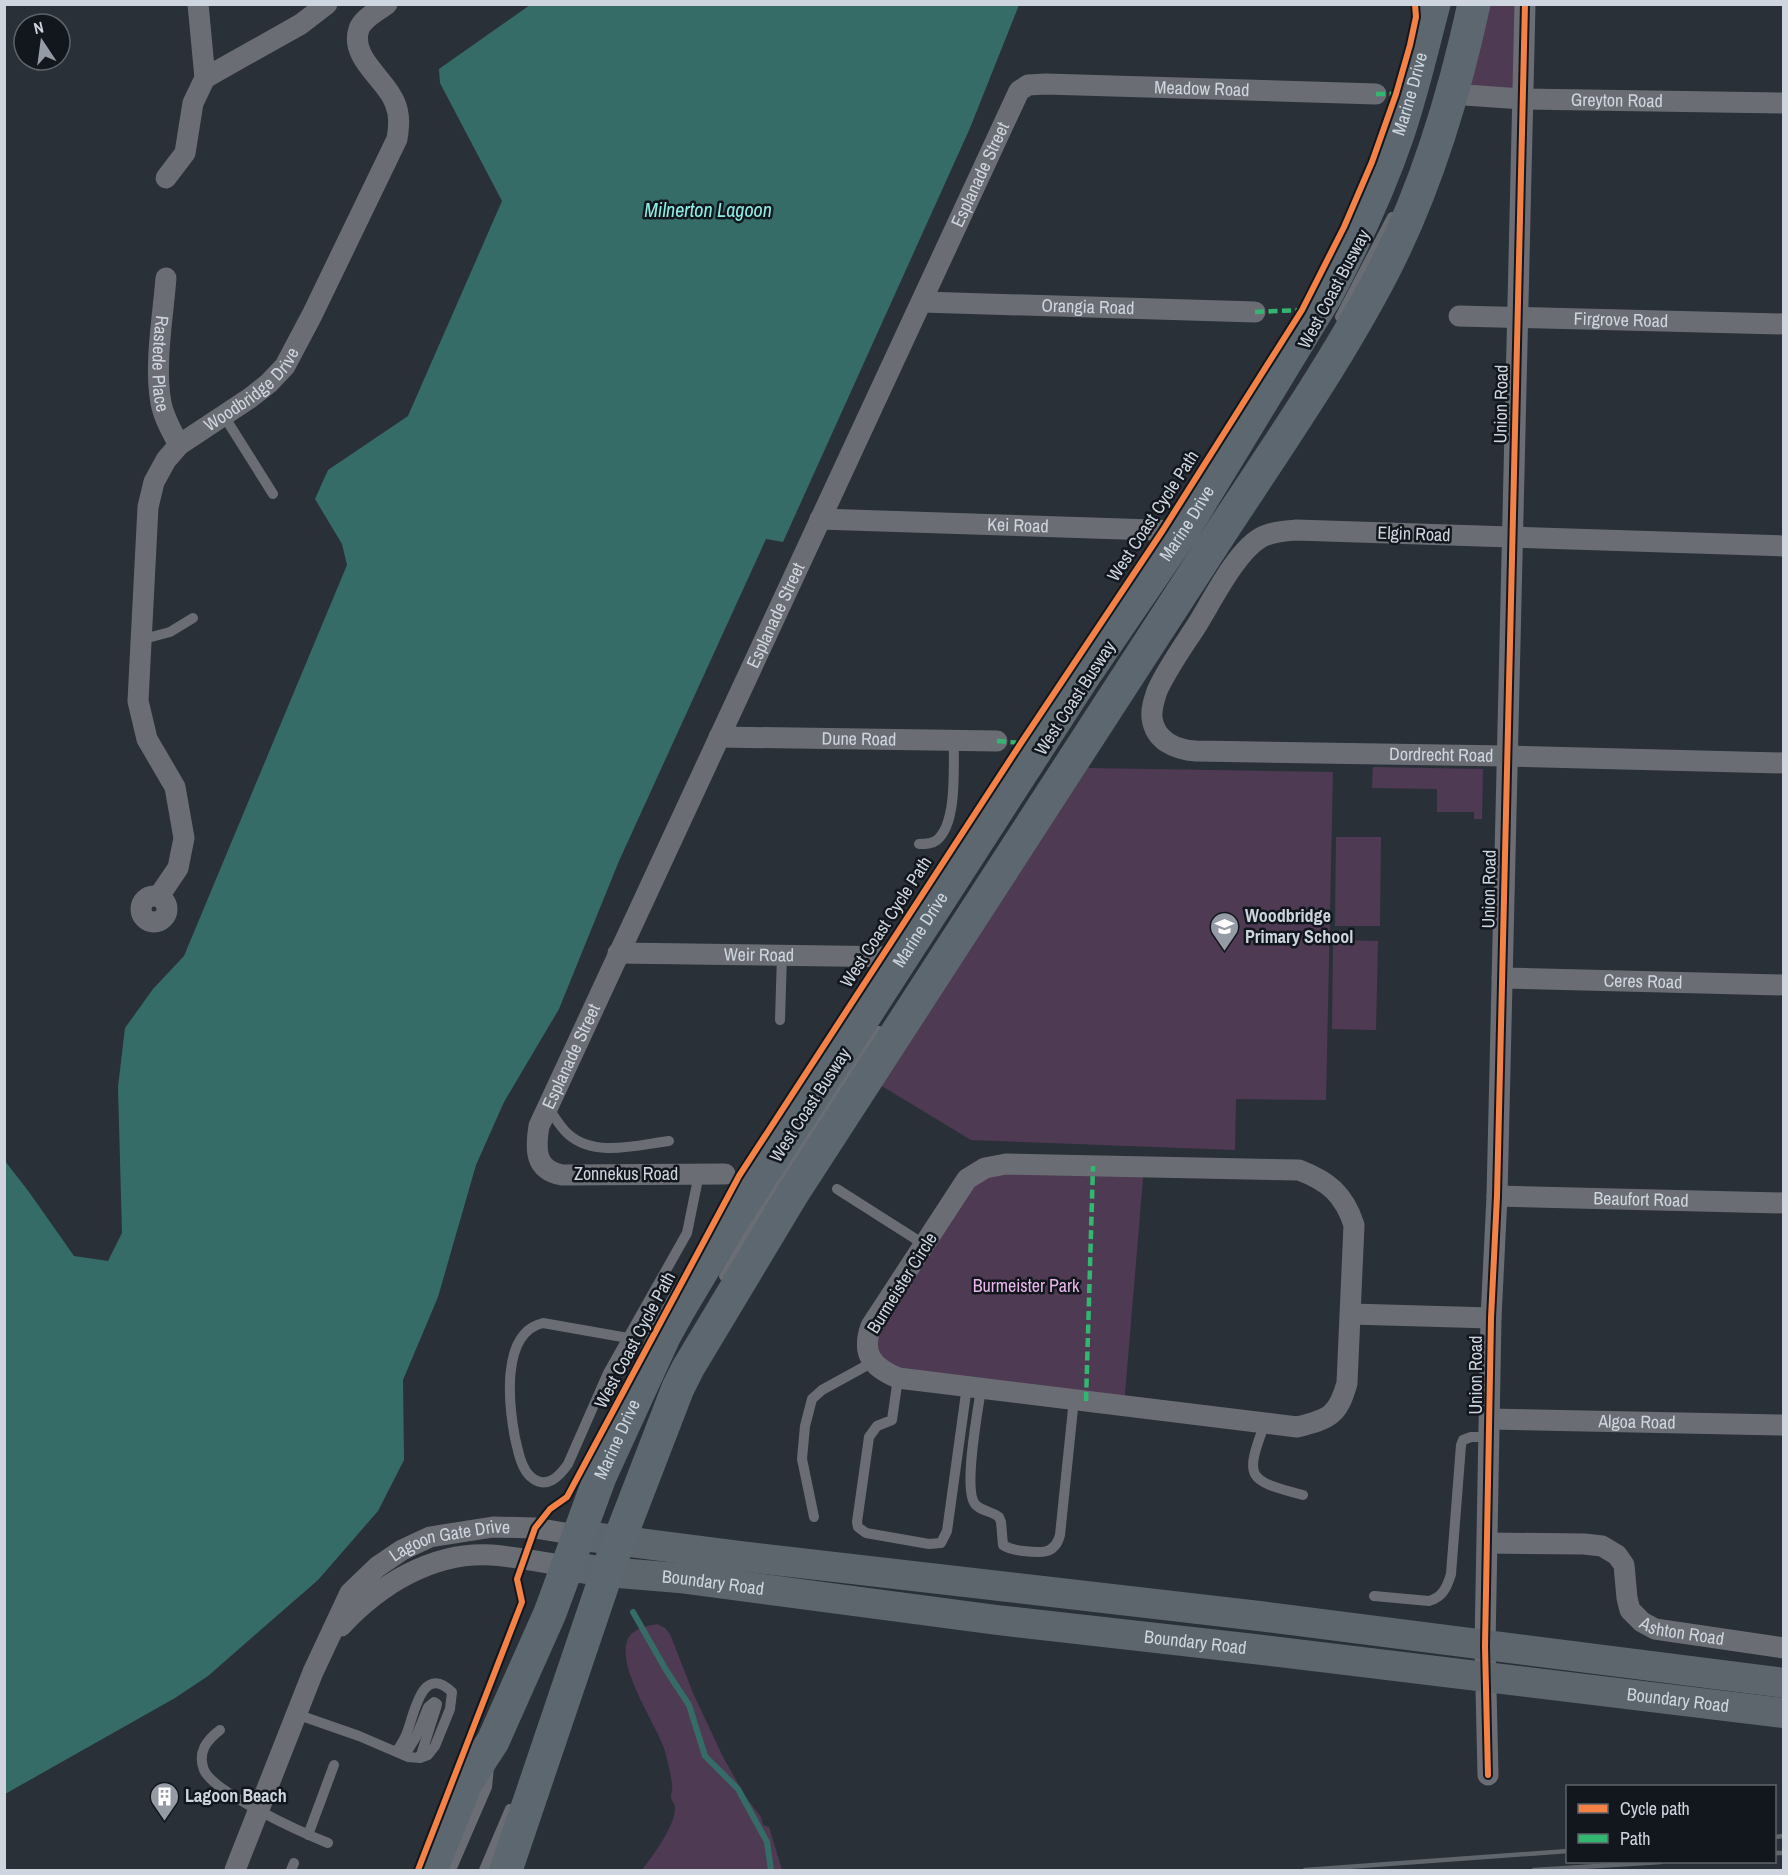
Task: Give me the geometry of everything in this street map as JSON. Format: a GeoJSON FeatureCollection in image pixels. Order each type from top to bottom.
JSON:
{"type":"FeatureCollection","features":[{"type":"Feature","properties":{"kind":"main road","name":"Marine Drive"},"geometry":{"type":"LineString","coordinates":[[506,1870],[607,1572],[678,1388],[794,1193],[1197,539],[1347,257],[1397,138],[1413,87],[1434,4]]}},
{"type":"Feature","properties":{"kind":"main road","name":"Marine Drive"},"geometry":{"type":"LineString","coordinates":[[431,1870],[466,1784],[493,1741],[550,1613],[604,1467],[665,1335],[680,1308],[726,1231],[901,957],[1082,679],[1197,539],[1260,476],[1335,356],[1383,270],[1413,206],[1451,94],[1474,4]]}},
{"type":"Feature","properties":{"kind":"main road","name":"Lagoon Gate Drive"},"geometry":{"type":"LineString","coordinates":[[578,1535],[619,1540]]}},
{"type":"Feature","properties":{"kind":"main road","name":"Boundary Road"},"geometry":{"type":"LineString","coordinates":[[619,1540],[1247,1615],[1784,1683]]}},
{"type":"Feature","properties":{"kind":"main road","name":"Lagoon Gate Drive"},"geometry":{"type":"LineString","coordinates":[[566,1566],[607,1572]]}},
{"type":"Feature","properties":{"kind":"main road","name":"Boundary Road"},"geometry":{"type":"LineString","coordinates":[[607,1572],[679,1578],[997,1620],[1784,1713]]}},
{"type":"Feature","properties":{"kind":"street"},"geometry":{"type":"LineString","coordinates":[[166,178],[184,153],[193,103],[205,78],[198,4]]}},
{"type":"Feature","properties":{"kind":"street"},"geometry":{"type":"LineString","coordinates":[[205,78],[301,24],[327,4]]}},
{"type":"Feature","properties":{"kind":"street","name":"Woodbridge Drive"},"geometry":{"type":"LineString","coordinates":[[159,896],[178,868],[183,850],[183,824],[175,787],[147,739],[138,701],[148,507],[154,482],[166,460],[179,445],[269,383],[285,366],[312,315],[397,139],[400,122],[395,100],[365,59],[358,38],[360,28],[365,21],[387,4]]}},
{"type":"Feature","properties":{"kind":"street","name":"Union Road"},"geometry":{"type":"LineString","coordinates":[[1488,1775],[1485,1646],[1491,1318],[1497,1196],[1525,4]]}},
{"type":"Feature","properties":{"kind":"street","name":"Meadow Road"},"geometry":{"type":"LineString","coordinates":[[1028,85],[1376,94]]}},
{"type":"Feature","properties":{"kind":"street","name":"Esplanade Street"},"geometry":{"type":"LineString","coordinates":[[538,1154],[539,1126],[618,953],[1019,91],[1028,85]]}},
{"type":"Feature","properties":{"kind":"street","name":"Greyton Road"},"geometry":{"type":"LineString","coordinates":[[1451,94],[1522,99],[1784,103]]}},
{"type":"Feature","properties":{"kind":"street","name":"Rastede Place"},"geometry":{"type":"LineString","coordinates":[[166,278],[158,382],[161,405],[179,445]]}},
{"type":"Feature","properties":{"kind":"street","name":"Orangia Road"},"geometry":{"type":"LineString","coordinates":[[922,302],[1255,312]]}},
{"type":"Feature","properties":{"kind":"street","name":"Firgrove Road"},"geometry":{"type":"LineString","coordinates":[[1459,316],[1784,324]]}},
{"type":"Feature","properties":{"kind":"street","name":"Kei Road"},"geometry":{"type":"LineString","coordinates":[[819,519],[1197,539]]}},
{"type":"Feature","properties":{"kind":"street","name":"Elgin Road"},"geometry":{"type":"LineString","coordinates":[[1152,719],[1152,705],[1166,674],[1239,559],[1261,538],[1279,532],[1296,530],[1784,546]]}},
{"type":"Feature","properties":{"kind":"street","name":"Dordrecht Road"},"geometry":{"type":"LineString","coordinates":[[1152,719],[1164,741],[1184,750],[1784,763]]}},
{"type":"Feature","properties":{"kind":"street","name":"Dune Road"},"geometry":{"type":"LineString","coordinates":[[719,737],[997,741]]}},
{"type":"Feature","properties":{"kind":"street","name":"Weir Road"},"geometry":{"type":"LineString","coordinates":[[618,953],[901,957]]}},
{"type":"Feature","properties":{"kind":"street","name":"Ceres Road"},"geometry":{"type":"LineString","coordinates":[[1502,978],[1784,985]]}},
{"type":"Feature","properties":{"kind":"street","name":"Zonnekus Road"},"geometry":{"type":"LineString","coordinates":[[538,1154],[546,1170],[562,1175],[725,1174]]}},
{"type":"Feature","properties":{"kind":"street","name":"Burmeister Circle"},"geometry":{"type":"LineString","coordinates":[[1006,1164],[1299,1170],[1320,1178],[1348,1207],[1354,1225],[1351,1314],[1347,1383],[1342,1402],[1333,1414],[1298,1427],[898,1378],[873,1362],[868,1354],[867,1345],[871,1326],[968,1179],[985,1168],[1006,1164]]}},
{"type":"Feature","properties":{"kind":"street","name":"Beaufort Road"},"geometry":{"type":"LineString","coordinates":[[1497,1196],[1784,1203]]}},
{"type":"Feature","properties":{"kind":"street"},"geometry":{"type":"LineString","coordinates":[[1351,1314],[1491,1318]]}},
{"type":"Feature","properties":{"kind":"street","name":"Algoa Road"},"geometry":{"type":"LineString","coordinates":[[1490,1428],[1784,1425]]}},
{"type":"Feature","properties":{"kind":"street","name":"Lagoon Gate Drive"},"geometry":{"type":"LineString","coordinates":[[235,1870],[326,1641],[350,1593],[385,1561],[430,1537],[493,1527],[535,1528],[578,1535]]}},
{"type":"Feature","properties":{"kind":"street","name":"Ashton Road"},"geometry":{"type":"LineString","coordinates":[[1488,1543],[1602,1546],[1617,1555],[1624,1565],[1630,1610],[1648,1626],[1655,1629],[1784,1648]]}},
{"type":"Feature","properties":{"kind":"street","name":"Lagoon Gate Drive"},"geometry":{"type":"LineString","coordinates":[[326,1641],[359,1606],[385,1586],[436,1563],[467,1556],[491,1555],[566,1566]]}},
{"type":"Feature","properties":{"kind":"lane","name":"West Coast Busway"},"geometry":{"type":"LineString","coordinates":[[1334,329],[1396,205]]}},
{"type":"Feature","properties":{"kind":"lane"},"geometry":{"type":"LineString","coordinates":[[224,416],[273,494]]}},
{"type":"Feature","properties":{"kind":"lane"},"geometry":{"type":"LineString","coordinates":[[140,640],[170,632],[192,618]]}},
{"type":"Feature","properties":{"kind":"lane"},"geometry":{"type":"LineString","coordinates":[[919,844],[933,843],[938,839],[949,818],[953,797],[954,741]]}},
{"type":"Feature","properties":{"kind":"lane"},"geometry":{"type":"LineString","coordinates":[[780,1020],[782,955]]}},
{"type":"Feature","properties":{"kind":"lane","name":"West Coast Busway"},"geometry":{"type":"LineString","coordinates":[[718,1286],[775,1189],[886,1019]]}},
{"type":"Feature","properties":{"kind":"lane"},"geometry":{"type":"LineString","coordinates":[[548,1107],[565,1131],[590,1146],[616,1148],[669,1142]]}},
{"type":"Feature","properties":{"kind":"lane"},"geometry":{"type":"LineString","coordinates":[[628,1338],[543,1323],[531,1325],[523,1334],[511,1367],[510,1411],[518,1451],[525,1471],[531,1478],[541,1482],[552,1482],[561,1476],[572,1457],[608,1372],[628,1338],[687,1233],[699,1174]]}},
{"type":"Feature","properties":{"kind":"lane"},"geometry":{"type":"LineString","coordinates":[[837,1189],[925,1245]]}},
{"type":"Feature","properties":{"kind":"lane"},"geometry":{"type":"LineString","coordinates":[[678,1388],[683,1352]]}},
{"type":"Feature","properties":{"kind":"lane"},"geometry":{"type":"LineString","coordinates":[[813,1517],[802,1450],[812,1399],[822,1390],[873,1362]]}},
{"type":"Feature","properties":{"kind":"lane"},"geometry":{"type":"LineString","coordinates":[[898,1378],[892,1420],[877,1426],[869,1437],[856,1522],[858,1527],[866,1533],[929,1544],[941,1543],[947,1531],[974,1387]]}},
{"type":"Feature","properties":{"kind":"lane"},"geometry":{"type":"LineString","coordinates":[[974,1387],[969,1479],[972,1498],[981,1509],[999,1516],[1003,1545],[1008,1549],[1037,1552],[1055,1547],[1060,1535],[1074,1400]]}},
{"type":"Feature","properties":{"kind":"lane"},"geometry":{"type":"LineString","coordinates":[[1265,1423],[1252,1461],[1257,1479],[1268,1485],[1303,1495]]}},
{"type":"Feature","properties":{"kind":"lane"},"geometry":{"type":"LineString","coordinates":[[1374,1596],[1429,1601],[1435,1600],[1446,1590],[1451,1574],[1461,1445],[1463,1440],[1490,1428]]}},
{"type":"Feature","properties":{"kind":"lane"},"geometry":{"type":"LineString","coordinates":[[296,1714],[414,1759],[420,1758],[428,1755],[435,1746],[450,1709],[452,1692],[446,1687],[439,1684],[426,1687],[401,1753]]}},
{"type":"Feature","properties":{"kind":"lane"},"geometry":{"type":"LineString","coordinates":[[401,1753],[416,1737],[428,1707],[434,1702],[437,1704],[420,1758]]}},
{"type":"Feature","properties":{"kind":"lane"},"geometry":{"type":"LineString","coordinates":[[220,1730],[210,1737],[204,1745],[202,1754],[204,1769],[212,1780],[258,1811],[328,1843]]}},
{"type":"Feature","properties":{"kind":"lane"},"geometry":{"type":"LineString","coordinates":[[452,1870],[487,1787],[493,1741]]}},
{"type":"Feature","properties":{"kind":"lane"},"geometry":{"type":"LineString","coordinates":[[308,1834],[334,1766]]}},
{"type":"Feature","properties":{"kind":"lane"},"geometry":{"type":"LineString","coordinates":[[484,1870],[516,1799],[541,1768]]}},
{"type":"Feature","properties":{"kind":"green space"},"geometry":{"type":"Polygon","coordinates":[[[1474,5],[1525,5],[1522,99],[1451,94],[1474,5]]]}},
{"type":"Feature","properties":{"kind":"green space"},"geometry":{"type":"Polygon","coordinates":[[[1373,767],[1483,769],[1482,819],[1474,819],[1474,812],[1437,812],[1437,789],[1372,788],[1373,767]]]}},
{"type":"Feature","properties":{"kind":"green space","name":"Woodbridge Primary School"},"geometry":{"type":"Polygon","coordinates":[[[1088,768],[1333,772],[1326,1100],[1236,1099],[1235,1150],[971,1140],[880,1085],[1088,768]]]}},
{"type":"Feature","properties":{"kind":"green space"},"geometry":{"type":"Polygon","coordinates":[[[1336,837],[1381,837],[1380,926],[1335,926],[1336,837]]]}},
{"type":"Feature","properties":{"kind":"green space"},"geometry":{"type":"Polygon","coordinates":[[[1333,940],[1378,941],[1376,1030],[1332,1029],[1333,940]]]}},
{"type":"Feature","properties":{"kind":"green space","name":"Burmeister Park"},"geometry":{"type":"Polygon","coordinates":[[[1144,1167],[1124,1406],[889,1374],[868,1335],[985,1168],[1144,1167]]]}},
{"type":"Feature","properties":{"kind":"green space"},"geometry":{"type":"Polygon","coordinates":[[[657,1624],[670,1634],[693,1693],[723,1757],[745,1796],[761,1817],[763,1825],[769,1827],[782,1870],[642,1870],[668,1831],[675,1813],[675,1806],[671,1798],[669,1766],[664,1748],[632,1680],[626,1653],[627,1641],[635,1631],[657,1624]]]}},
{"type":"Feature","properties":{"kind":"water","name":"Milnerton Lagoon"},"geometry":{"type":"Polygon","coordinates":[[[530,5],[1019,5],[970,128],[783,542],[766,539],[619,861],[559,1009],[504,1102],[476,1165],[438,1297],[403,1380],[404,1460],[378,1511],[318,1580],[208,1676],[175,1698],[5,1794],[5,1161],[74,1256],[108,1261],[122,1233],[118,1087],[125,1028],[153,989],[184,956],[347,565],[342,544],[315,499],[328,470],[408,416],[502,201],[440,83],[439,69],[530,5]]]}},
{"type":"Feature","properties":{"kind":"waterway"},"geometry":{"type":"LineString","coordinates":[[633,1612],[689,1705],[705,1756],[738,1789],[767,1842],[771,1870]]}},
{"type":"Feature","properties":{"kind":"railway"},"geometry":{"type":"LineString","coordinates":[[1776,1837],[1784,1836]]}},
{"type":"Feature","properties":{"kind":"railway"},"geometry":{"type":"LineString","coordinates":[[1305,1870],[1566,1851]]}},
{"type":"Feature","properties":{"kind":"railway"},"geometry":{"type":"LineString","coordinates":[[1776,1853],[1784,1853]]}},
{"type":"Feature","properties":{"kind":"railway"},"geometry":{"type":"LineString","coordinates":[[1534,1870],[1645,1863]]}},
{"type":"Feature","properties":{"kind":"marked path"},"geometry":{"type":"LineString","coordinates":[[1376,94],[1396,94]]}},
{"type":"Feature","properties":{"kind":"marked path"},"geometry":{"type":"LineString","coordinates":[[1255,312],[1302,310]]}},
{"type":"Feature","properties":{"kind":"marked path"},"geometry":{"type":"LineString","coordinates":[[997,741],[1021,743]]}},
{"type":"Feature","properties":{"kind":"marked path"},"geometry":{"type":"LineString","coordinates":[[1086,1401],[1093,1166]]}},
{"type":"Feature","properties":{"kind":"cycle path","name":"West Coast Cycle Path"},"geometry":{"type":"LineString","coordinates":[[418,1870],[522,1602],[517,1579],[535,1528],[550,1509],[567,1497],[739,1176],[1021,743],[1163,530],[1302,310],[1344,227],[1372,162],[1396,94],[1410,45],[1416,17],[1415,4]]}},
{"type":"Feature","properties":{"kind":"cycle path"},"geometry":{"type":"LineString","coordinates":[[1488,1775],[1485,1646],[1491,1318],[1497,1196],[1525,4]]}},
{"type":"Feature","properties":{"kind":"place","name":"Woodbridge Primary School"},"geometry":{"type":"Point","coordinates":[1224,952]}},
{"type":"Feature","properties":{"kind":"place","name":"Lagoon Beach"},"geometry":{"type":"Point","coordinates":[164,1822]}}]}
